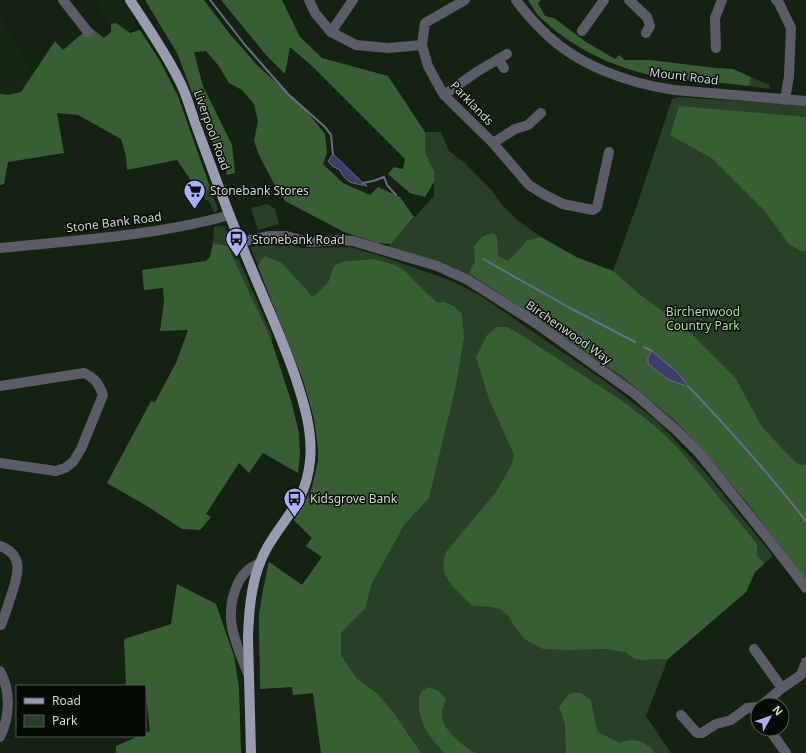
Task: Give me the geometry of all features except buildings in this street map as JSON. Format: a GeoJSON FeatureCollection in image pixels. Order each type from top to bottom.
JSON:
{"type":"FeatureCollection","features":[{"type":"Feature","properties":{"kind":"main road","name":"Liverpool Road"},"geometry":{"type":"LineString","coordinates":[[130,0],[161,47],[180,81],[240,242],[286,348],[308,422],[310,446],[307,480],[303,492],[295,507],[268,546],[260,563]]}},
{"type":"Feature","properties":{"kind":"main road"},"geometry":{"type":"LineString","coordinates":[[251,753],[248,618],[252,594],[260,563]]}},
{"type":"Feature","properties":{"kind":"street"},"geometry":{"type":"LineString","coordinates":[[63,0],[88,32]]}},
{"type":"Feature","properties":{"kind":"street"},"geometry":{"type":"LineString","coordinates":[[309,0],[315,13],[332,32],[356,45],[388,48],[422,45]]}},
{"type":"Feature","properties":{"kind":"street"},"geometry":{"type":"LineString","coordinates":[[332,32],[353,0]]}},
{"type":"Feature","properties":{"kind":"street","name":"Parklands"},"geometry":{"type":"LineString","coordinates":[[465,0],[426,23],[422,45],[428,66],[444,95],[493,143],[529,185],[563,204],[593,210],[597,207],[609,152]]}},
{"type":"Feature","properties":{"kind":"street","name":"Mount Road"},"geometry":{"type":"LineString","coordinates":[[516,0],[543,31],[563,48],[598,68],[630,80],[654,87],[674,90],[806,101]]}},
{"type":"Feature","properties":{"kind":"street"},"geometry":{"type":"LineString","coordinates":[[582,31],[604,0]]}},
{"type":"Feature","properties":{"kind":"street"},"geometry":{"type":"LineString","coordinates":[[629,0],[646,17],[651,29]]}},
{"type":"Feature","properties":{"kind":"street"},"geometry":{"type":"LineString","coordinates":[[716,48],[715,18],[722,0]]}},
{"type":"Feature","properties":{"kind":"street"},"geometry":{"type":"LineString","coordinates":[[777,0],[791,28],[785,100]]}},
{"type":"Feature","properties":{"kind":"street"},"geometry":{"type":"LineString","coordinates":[[444,95],[502,56],[504,68]]}},
{"type":"Feature","properties":{"kind":"street"},"geometry":{"type":"LineString","coordinates":[[493,143],[514,129],[528,126],[541,113]]}},
{"type":"Feature","properties":{"kind":"street","name":"Stone Bank Road"},"geometry":{"type":"LineString","coordinates":[[0,248],[100,238],[160,230],[230,215]]}},
{"type":"Feature","properties":{"kind":"street","name":"Birchenwood Way"},"geometry":{"type":"LineString","coordinates":[[240,242],[270,236],[286,236],[309,242],[342,240],[353,241],[437,266],[473,283],[595,365],[635,394],[678,431],[699,453],[773,544],[806,588]]}},
{"type":"Feature","properties":{"kind":"street"},"geometry":{"type":"LineString","coordinates":[[0,386],[84,373],[92,377],[99,385],[102,395],[81,449],[73,462],[65,468],[56,471],[0,463]]}},
{"type":"Feature","properties":{"kind":"street"},"geometry":{"type":"LineString","coordinates":[[0,546],[8,549],[15,557],[18,567],[18,576],[1,625]]}},
{"type":"Feature","properties":{"kind":"street"},"geometry":{"type":"LineString","coordinates":[[249,677],[231,630],[230,616],[234,592],[240,579],[250,567],[260,563]]}},
{"type":"Feature","properties":{"kind":"street"},"geometry":{"type":"LineString","coordinates":[[754,649],[782,688]]}},
{"type":"Feature","properties":{"kind":"street"},"geometry":{"type":"LineString","coordinates":[[771,697],[801,675],[806,662]]}},
{"type":"Feature","properties":{"kind":"street"},"geometry":{"type":"LineString","coordinates":[[0,671],[7,686],[8,698],[6,721],[0,737]]}},
{"type":"Feature","properties":{"kind":"street"},"geometry":{"type":"LineString","coordinates":[[681,715],[697,733],[702,733],[716,724],[731,720],[750,707]]}},
{"type":"Feature","properties":{"kind":"street"},"geometry":{"type":"LineString","coordinates":[[775,737],[786,753]]}},
{"type":"Feature","properties":{"kind":"shaded area"},"geometry":{"type":"Polygon","coordinates":[[[100,0],[119,0],[137,26],[120,38],[95,3],[100,0]]]}},
{"type":"Feature","properties":{"kind":"shaded area"},"geometry":{"type":"Polygon","coordinates":[[[145,0],[204,0],[229,33],[256,64],[304,108],[325,134],[327,153],[323,164],[343,183],[370,195],[378,187],[400,197],[414,217],[391,244],[377,243],[344,232],[285,201],[259,155],[254,141],[258,121],[254,104],[242,90],[229,83],[218,65],[206,51],[194,52],[203,86],[232,145],[235,173],[227,175],[223,158],[209,137],[177,53],[145,0]]]}},
{"type":"Feature","properties":{"kind":"shaded area"},"geometry":{"type":"Polygon","coordinates":[[[221,0],[282,0],[300,37],[322,58],[388,76],[425,132],[425,153],[434,171],[434,182],[425,197],[410,193],[388,174],[394,167],[403,169],[405,159],[313,67],[290,47],[285,74],[266,55],[221,0]]]}},
{"type":"Feature","properties":{"kind":"shaded area"},"geometry":{"type":"Polygon","coordinates":[[[528,0],[541,0],[538,3],[545,16],[554,18],[586,42],[615,59],[619,55],[625,60],[650,60],[733,69],[751,77],[749,86],[661,77],[617,65],[589,52],[563,36],[539,16],[528,0]]]}},
{"type":"Feature","properties":{"kind":"shaded area"},"geometry":{"type":"Polygon","coordinates":[[[0,16],[33,74],[21,92],[8,95],[0,94],[0,16]]]}},
{"type":"Feature","properties":{"kind":"shaded area"},"geometry":{"type":"Polygon","coordinates":[[[116,23],[130,33],[140,30],[160,61],[178,96],[211,190],[198,191],[177,160],[127,170],[126,156],[121,139],[78,115],[57,113],[64,153],[8,162],[4,184],[0,185],[0,94],[8,95],[21,92],[55,41],[63,50],[90,27],[104,38],[111,32],[111,24],[116,23]]]}},
{"type":"Feature","properties":{"kind":"shaded area"},"geometry":{"type":"Polygon","coordinates":[[[679,106],[806,117],[806,252],[799,250],[788,243],[764,210],[713,159],[670,135],[679,106]]]}},
{"type":"Feature","properties":{"kind":"shaded area"},"geometry":{"type":"Polygon","coordinates":[[[492,233],[497,236],[498,256],[508,261],[528,240],[541,237],[576,257],[613,271],[639,294],[686,328],[736,379],[762,427],[792,459],[798,464],[806,465],[806,580],[746,501],[679,424],[622,376],[469,273],[475,261],[474,246],[482,237],[492,233]]]}},
{"type":"Feature","properties":{"kind":"shaded area"},"geometry":{"type":"Polygon","coordinates":[[[213,243],[228,246],[271,339],[292,404],[299,433],[300,455],[298,473],[263,453],[249,473],[239,463],[206,514],[211,517],[200,530],[182,529],[147,506],[107,483],[151,401],[155,402],[176,363],[188,330],[160,331],[164,302],[163,288],[144,290],[142,270],[206,261],[210,257],[213,243]]]}},
{"type":"Feature","properties":{"kind":"shaded area"},"geometry":{"type":"Polygon","coordinates":[[[265,256],[282,263],[313,297],[328,283],[334,266],[341,262],[374,259],[395,265],[405,271],[438,303],[444,302],[454,306],[462,314],[464,338],[456,385],[429,498],[404,525],[371,585],[366,607],[341,633],[341,655],[357,679],[378,694],[393,712],[421,753],[321,753],[313,693],[293,695],[292,687],[260,689],[259,615],[269,562],[302,585],[322,557],[306,546],[312,538],[294,520],[311,491],[318,461],[318,448],[314,419],[303,380],[258,267],[260,261],[265,256]]]}},
{"type":"Feature","properties":{"kind":"shaded area"},"geometry":{"type":"Polygon","coordinates":[[[497,327],[507,327],[518,333],[621,400],[655,426],[677,447],[757,544],[757,555],[764,564],[755,572],[746,592],[668,659],[635,659],[625,652],[607,649],[543,649],[524,639],[508,615],[500,609],[473,606],[447,578],[443,566],[446,552],[496,492],[512,464],[514,455],[489,399],[476,357],[487,335],[497,327]]]}},
{"type":"Feature","properties":{"kind":"shaded area"},"geometry":{"type":"Polygon","coordinates":[[[177,584],[216,604],[234,656],[239,688],[241,753],[116,753],[116,746],[137,737],[146,737],[146,733],[150,731],[146,685],[126,685],[124,639],[171,624],[177,584]]]}},
{"type":"Feature","properties":{"kind":"shaded area"},"geometry":{"type":"Polygon","coordinates":[[[429,687],[439,691],[446,699],[442,715],[445,726],[449,732],[459,742],[475,753],[444,753],[430,736],[421,719],[419,704],[421,694],[429,687]]]}},
{"type":"Feature","properties":{"kind":"shaded area"},"geometry":{"type":"Polygon","coordinates":[[[581,693],[591,700],[597,731],[619,743],[630,740],[643,742],[655,753],[566,753],[565,723],[559,707],[569,694],[581,693]]]}},
{"type":"Feature","properties":{"kind":"green space"},"geometry":{"type":"Polygon","coordinates":[[[751,77],[770,85],[770,89],[749,86],[751,77]]]}},
{"type":"Feature","properties":{"kind":"green space","name":"Birchenwood Country Park"},"geometry":{"type":"Polygon","coordinates":[[[677,97],[806,105],[806,588],[677,431],[487,291],[385,250],[434,196],[434,171],[425,153],[425,132],[441,132],[449,151],[464,162],[491,190],[504,207],[520,222],[541,237],[576,257],[613,271],[638,202],[672,99],[677,97]]]}},
{"type":"Feature","properties":{"kind":"green space"},"geometry":{"type":"Polygon","coordinates":[[[211,190],[218,209],[215,213],[208,200],[205,200],[204,194],[200,194],[198,191],[211,190]]]}},
{"type":"Feature","properties":{"kind":"green space"},"geometry":{"type":"Polygon","coordinates":[[[268,204],[275,209],[279,224],[258,230],[251,208],[268,204]]]}},
{"type":"Feature","properties":{"kind":"green space"},"geometry":{"type":"Polygon","coordinates":[[[214,227],[225,227],[273,338],[271,339],[228,246],[213,243],[214,227]]]}},
{"type":"Feature","properties":{"kind":"green space"},"geometry":{"type":"Polygon","coordinates":[[[277,242],[304,248],[350,247],[378,255],[452,281],[481,296],[606,382],[657,421],[706,473],[773,556],[755,572],[746,592],[668,659],[646,716],[671,753],[321,753],[313,693],[293,695],[292,688],[259,642],[259,615],[269,562],[302,585],[322,557],[306,546],[312,538],[294,520],[310,492],[317,470],[318,447],[314,417],[299,370],[250,247],[269,245],[277,242]]]}},
{"type":"Feature","properties":{"kind":"water"},"geometry":{"type":"Polygon","coordinates":[[[333,154],[367,186],[350,182],[342,175],[340,170],[332,166],[328,161],[333,154]]]}},
{"type":"Feature","properties":{"kind":"water"},"geometry":{"type":"Polygon","coordinates":[[[652,351],[678,373],[689,387],[667,379],[648,364],[648,357],[652,351]]]}},
{"type":"Feature","properties":{"kind":"waterway"},"geometry":{"type":"LineString","coordinates":[[210,0],[245,45],[288,94],[325,127],[331,135],[333,154]]}},
{"type":"Feature","properties":{"kind":"waterway"},"geometry":{"type":"LineString","coordinates":[[363,183],[384,177],[387,185],[396,195]]}},
{"type":"Feature","properties":{"kind":"waterway"},"geometry":{"type":"LineString","coordinates":[[483,259],[570,308],[635,342]]}},
{"type":"Feature","properties":{"kind":"waterway"},"geometry":{"type":"LineString","coordinates":[[644,347],[652,351]]}},
{"type":"Feature","properties":{"kind":"waterway"},"geometry":{"type":"LineString","coordinates":[[689,387],[749,452],[806,521]]}},
{"type":"Feature","properties":{"kind":"place","name":"Stonebank Stores"},"geometry":{"type":"Point","coordinates":[194,210]}},
{"type":"Feature","properties":{"kind":"place","name":"Stonebank Road"},"geometry":{"type":"Point","coordinates":[236,258]}},
{"type":"Feature","properties":{"kind":"place","name":"Kidsgrove Bank"},"geometry":{"type":"Point","coordinates":[295,518]}}]}
